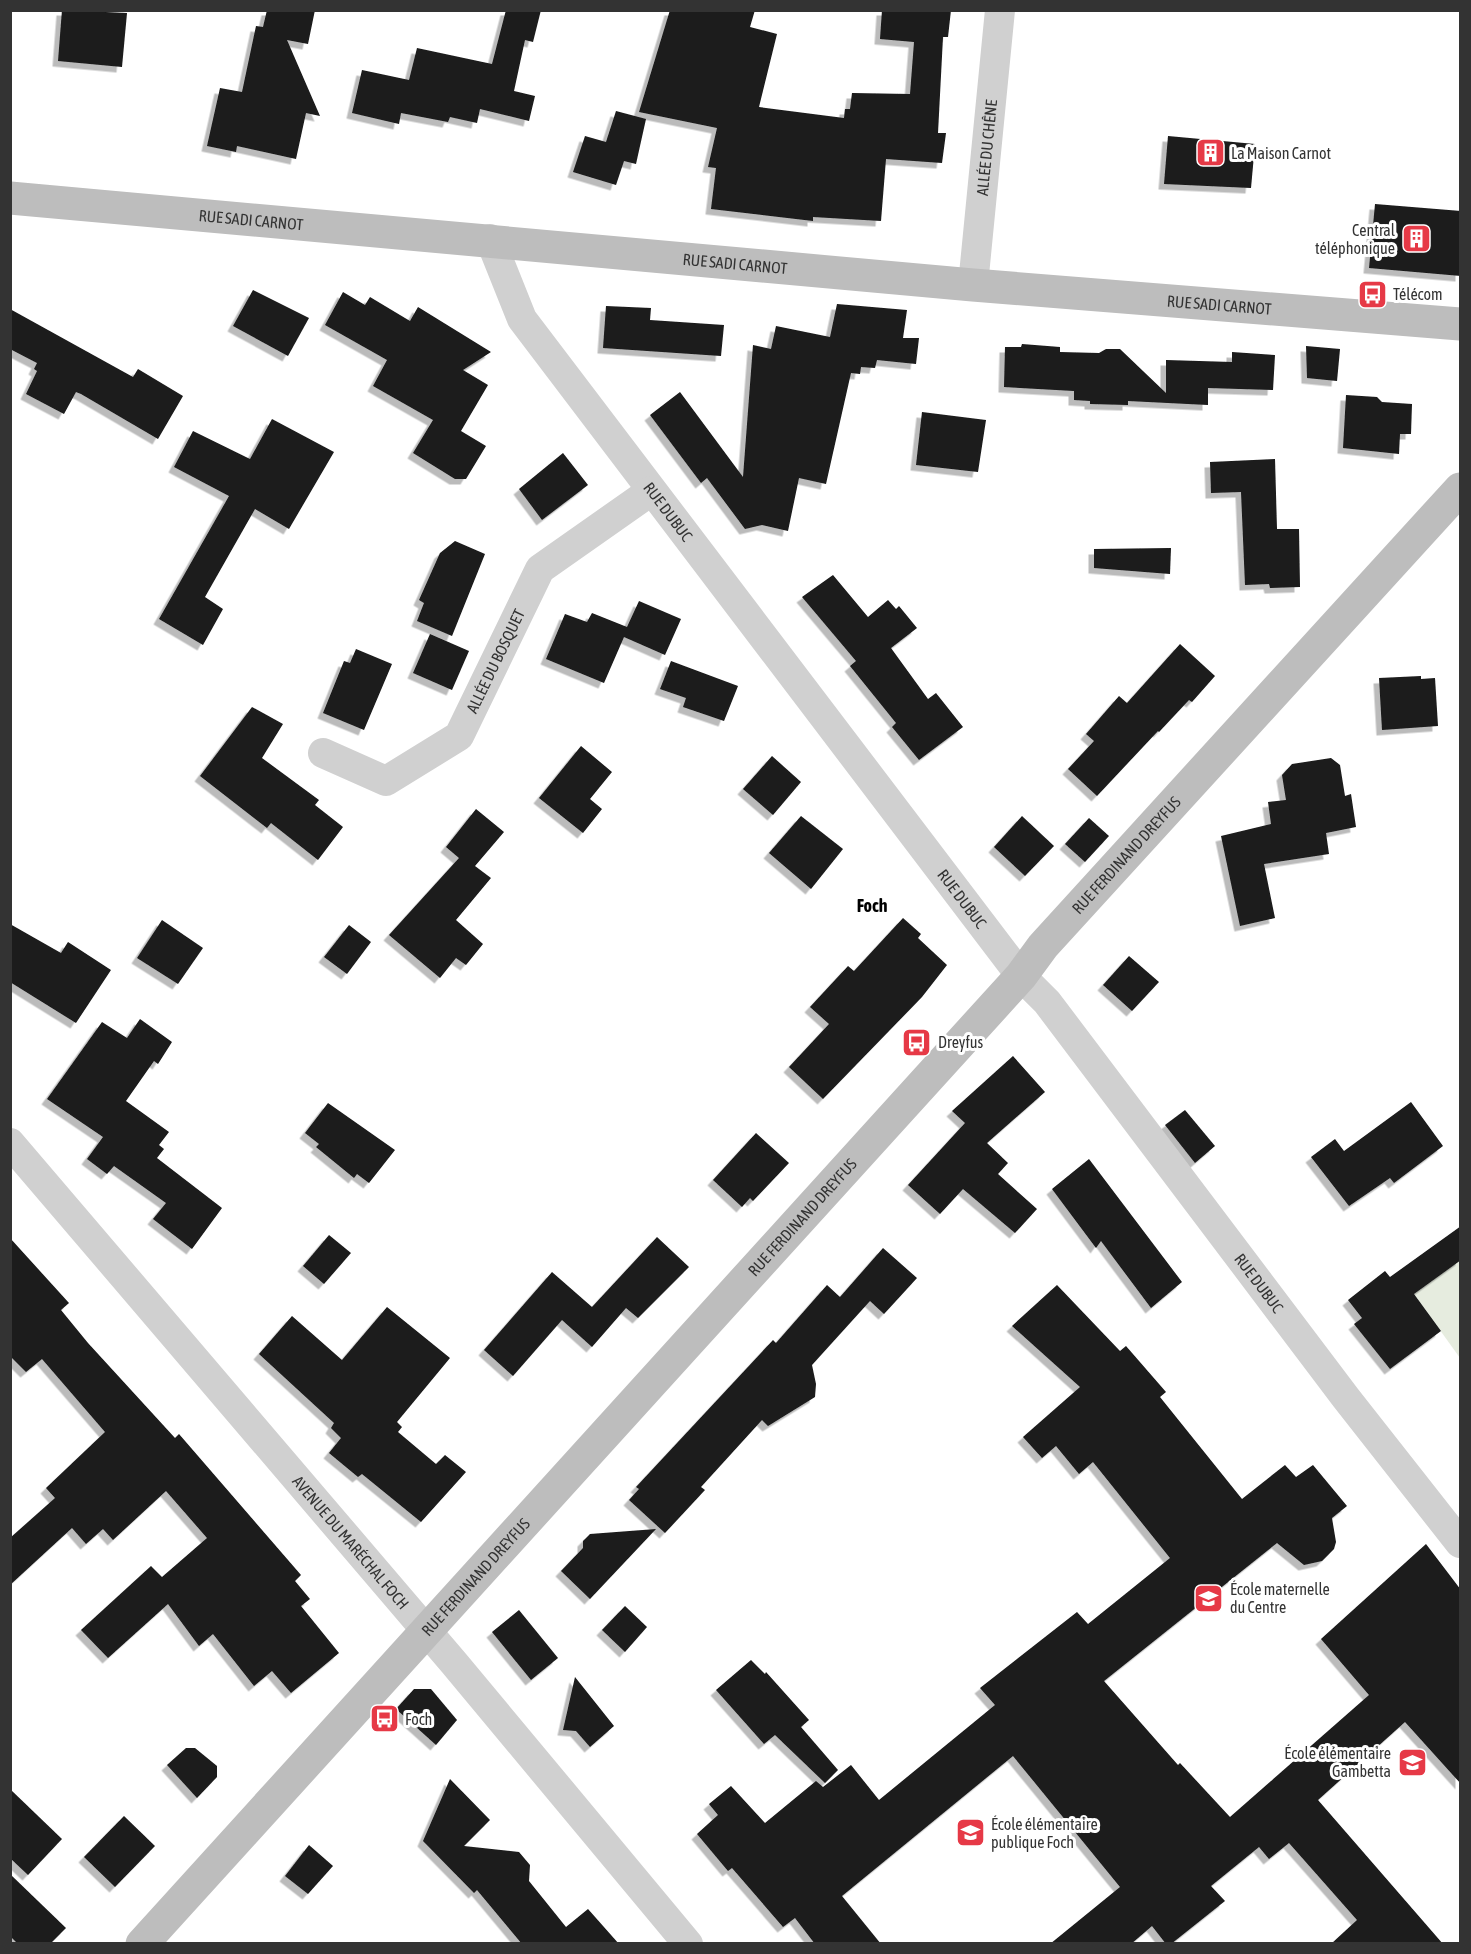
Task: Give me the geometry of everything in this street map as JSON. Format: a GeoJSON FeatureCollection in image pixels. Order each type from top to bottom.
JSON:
{"type":"FeatureCollection","features":[{"type":"Feature","properties":{"kind":"street","name":"ALLÉE DU CHÊNE"},"geometry":{"type":"LineString","coordinates":[[973,285],[1000,10]]}},
{"type":"Feature","properties":{"kind":"street","name":"RUE SADI CARNOT"},"geometry":{"type":"LineString","coordinates":[[10,198],[490,239],[973,285],[1461,324]]}},
{"type":"Feature","properties":{"kind":"street","name":"RUE DUBUC"},"geometry":{"type":"LineString","coordinates":[[490,239],[522,319],[1021,976],[1047,1002],[1339,1388],[1461,1543]]}},
{"type":"Feature","properties":{"kind":"street","name":"RUE FERDINAND DREYFUS"},"geometry":{"type":"LineString","coordinates":[[142,1944],[1021,976],[1043,946],[1461,489]]}},
{"type":"Feature","properties":{"kind":"street","name":"ALLÉE DU BOSQUET"},"geometry":{"type":"LineString","coordinates":[[323,753],[386,781],[459,736],[540,569],[651,491]]}},
{"type":"Feature","properties":{"kind":"street","name":"AVENUE DU MARÉCHAL FOCH"},"geometry":{"type":"LineString","coordinates":[[10,1143],[425,1630],[688,1944]]}},
{"type":"Feature","properties":{"kind":"shaded area"},"geometry":{"type":"Polygon","coordinates":[[[1460,1260],[1460,1358],[1414,1294],[1460,1260]]]}},
{"type":"Feature","properties":{"kind":"building"},"geometry":{"type":"Polygon","coordinates":[[[62,10],[127,13],[122,67],[58,61],[62,10]]]}},
{"type":"Feature","properties":{"kind":"building"},"geometry":{"type":"Polygon","coordinates":[[[267,10],[315,10],[308,44],[287,40],[320,116],[306,113],[296,159],[237,146],[236,152],[207,146],[220,88],[242,92],[256,26],[263,27],[267,10]]]}},
{"type":"Feature","properties":{"kind":"building"},"geometry":{"type":"Polygon","coordinates":[[[506,10],[541,10],[533,42],[525,40],[514,91],[535,96],[529,121],[480,109],[477,123],[450,117],[448,122],[401,113],[399,124],[352,113],[362,70],[409,80],[417,48],[492,64],[506,10]]]}},
{"type":"Feature","properties":{"kind":"building"},"geometry":{"type":"Polygon","coordinates":[[[670,10],[755,10],[750,27],[777,34],[759,107],[844,118],[845,109],[850,109],[852,93],[910,94],[914,42],[880,39],[882,10],[951,10],[948,37],[943,37],[938,133],[946,133],[942,163],[886,159],[881,221],[813,217],[813,221],[711,209],[716,168],[708,167],[717,128],[639,112],[670,10]]]}},
{"type":"Feature","properties":{"kind":"building"},"geometry":{"type":"Polygon","coordinates":[[[616,111],[646,119],[636,164],[624,161],[616,185],[573,172],[585,136],[606,142],[616,111]]]}},
{"type":"Feature","properties":{"kind":"building","name":"La Maison Carnot"},"geometry":{"type":"Polygon","coordinates":[[[1168,136],[1255,144],[1251,188],[1164,184],[1168,136]]]}},
{"type":"Feature","properties":{"kind":"building","name":"Central téléphonique"},"geometry":{"type":"Polygon","coordinates":[[[1375,204],[1461,211],[1461,276],[1369,268],[1375,204]]]}},
{"type":"Feature","properties":{"kind":"building"},"geometry":{"type":"Polygon","coordinates":[[[253,290],[309,318],[288,356],[233,326],[253,290]]]}},
{"type":"Feature","properties":{"kind":"building"},"geometry":{"type":"Polygon","coordinates":[[[343,292],[365,305],[370,297],[410,321],[418,307],[491,352],[463,370],[488,385],[461,431],[486,446],[466,479],[455,479],[413,453],[433,420],[373,386],[387,360],[325,325],[343,292]]]}},
{"type":"Feature","properties":{"kind":"building"},"geometry":{"type":"Polygon","coordinates":[[[837,304],[907,310],[903,338],[919,338],[916,364],[877,360],[875,368],[861,367],[860,374],[851,373],[826,484],[799,478],[788,531],[762,525],[745,529],[707,478],[701,483],[650,415],[680,392],[743,477],[753,345],[771,349],[776,326],[830,337],[837,304]]]}},
{"type":"Feature","properties":{"kind":"building"},"geometry":{"type":"Polygon","coordinates":[[[606,306],[651,308],[650,320],[724,325],[721,356],[603,348],[606,306]]]}},
{"type":"Feature","properties":{"kind":"building"},"geometry":{"type":"Polygon","coordinates":[[[10,309],[133,377],[138,369],[183,396],[158,439],[76,392],[64,414],[26,394],[37,371],[34,369],[37,363],[10,349],[10,309]]]}},
{"type":"Feature","properties":{"kind":"building"},"geometry":{"type":"Polygon","coordinates":[[[1022,344],[1060,347],[1060,352],[1099,353],[1106,349],[1120,349],[1166,393],[1166,360],[1232,362],[1232,352],[1275,355],[1273,390],[1208,388],[1208,405],[1128,401],[1128,405],[1090,404],[1090,401],[1074,400],[1074,391],[1004,387],[1005,347],[1021,347],[1022,344]]]}},
{"type":"Feature","properties":{"kind":"building"},"geometry":{"type":"Polygon","coordinates":[[[1306,346],[1340,349],[1337,381],[1307,378],[1306,346]]]}},
{"type":"Feature","properties":{"kind":"building"},"geometry":{"type":"Polygon","coordinates":[[[1346,395],[1377,397],[1382,402],[1412,404],[1411,434],[1400,434],[1399,454],[1343,448],[1346,395]]]}},
{"type":"Feature","properties":{"kind":"building"},"geometry":{"type":"Polygon","coordinates":[[[922,412],[986,420],[978,472],[916,465],[922,412]]]}},
{"type":"Feature","properties":{"kind":"building"},"geometry":{"type":"Polygon","coordinates":[[[272,419],[334,452],[289,529],[255,509],[205,597],[223,609],[203,645],[159,619],[229,496],[174,467],[193,431],[250,459],[272,419]]]}},
{"type":"Feature","properties":{"kind":"building"},"geometry":{"type":"Polygon","coordinates":[[[563,453],[588,485],[542,520],[519,489],[563,453]]]}},
{"type":"Feature","properties":{"kind":"building"},"geometry":{"type":"Polygon","coordinates":[[[1275,459],[1277,529],[1299,529],[1300,587],[1270,588],[1269,584],[1245,585],[1241,492],[1211,493],[1210,462],[1275,459]]]}},
{"type":"Feature","properties":{"kind":"building"},"geometry":{"type":"Polygon","coordinates":[[[455,541],[485,554],[452,636],[417,621],[424,603],[419,600],[440,553],[455,541]]]}},
{"type":"Feature","properties":{"kind":"building"},"geometry":{"type":"Polygon","coordinates":[[[1171,548],[1170,574],[1094,568],[1094,549],[1171,548]]]}},
{"type":"Feature","properties":{"kind":"building"},"geometry":{"type":"Polygon","coordinates":[[[833,575],[868,617],[888,600],[896,609],[899,606],[917,628],[891,648],[928,699],[936,693],[963,727],[919,760],[892,727],[896,723],[850,666],[856,661],[802,597],[833,575]]]}},
{"type":"Feature","properties":{"kind":"building"},"geometry":{"type":"Polygon","coordinates":[[[639,601],[681,619],[665,655],[624,637],[604,683],[546,659],[565,614],[587,622],[592,613],[627,627],[639,601]]]}},
{"type":"Feature","properties":{"kind":"building"},"geometry":{"type":"Polygon","coordinates":[[[430,634],[469,651],[452,690],[413,673],[430,634]]]}},
{"type":"Feature","properties":{"kind":"building"},"geometry":{"type":"Polygon","coordinates":[[[1180,644],[1215,676],[1192,702],[1189,700],[1158,731],[1097,796],[1068,769],[1094,741],[1086,734],[1119,696],[1127,703],[1180,644]]]}},
{"type":"Feature","properties":{"kind":"building"},"geometry":{"type":"Polygon","coordinates":[[[356,649],[392,664],[364,730],[323,713],[344,661],[350,663],[356,649]]]}},
{"type":"Feature","properties":{"kind":"building"},"geometry":{"type":"Polygon","coordinates":[[[671,661],[738,686],[724,721],[683,707],[686,698],[660,689],[671,661]]]}},
{"type":"Feature","properties":{"kind":"building"},"geometry":{"type":"Polygon","coordinates":[[[1421,676],[1421,679],[1435,678],[1438,726],[1382,730],[1379,678],[1421,676]]]}},
{"type":"Feature","properties":{"kind":"building"},"geometry":{"type":"Polygon","coordinates":[[[252,707],[283,724],[262,758],[319,800],[315,805],[343,827],[318,860],[271,823],[267,828],[200,776],[252,707]]]}},
{"type":"Feature","properties":{"kind":"building"},"geometry":{"type":"Polygon","coordinates":[[[581,746],[612,772],[590,799],[602,809],[583,833],[539,798],[581,746]]]}},
{"type":"Feature","properties":{"kind":"building"},"geometry":{"type":"Polygon","coordinates":[[[772,756],[801,782],[773,815],[743,789],[772,756]]]}},
{"type":"Feature","properties":{"kind":"building"},"geometry":{"type":"Polygon","coordinates":[[[1331,758],[1340,765],[1345,796],[1351,794],[1356,827],[1326,833],[1329,854],[1264,864],[1275,918],[1240,926],[1221,836],[1271,824],[1268,802],[1286,800],[1282,775],[1292,764],[1331,758]]]}},
{"type":"Feature","properties":{"kind":"building"},"geometry":{"type":"Polygon","coordinates":[[[476,809],[504,832],[475,866],[491,878],[456,920],[483,944],[466,965],[456,958],[440,978],[389,935],[459,858],[446,847],[476,809]]]}},
{"type":"Feature","properties":{"kind":"building"},"geometry":{"type":"Polygon","coordinates":[[[801,816],[843,849],[811,889],[769,853],[801,816]]]}},
{"type":"Feature","properties":{"kind":"building"},"geometry":{"type":"Polygon","coordinates":[[[1022,816],[1054,846],[1025,876],[994,847],[1022,816]]]}},
{"type":"Feature","properties":{"kind":"building"},"geometry":{"type":"Polygon","coordinates":[[[1089,818],[1109,836],[1085,862],[1065,844],[1089,818]]]}},
{"type":"Feature","properties":{"kind":"building"},"geometry":{"type":"Polygon","coordinates":[[[903,918],[921,934],[918,938],[947,965],[922,997],[823,1099],[789,1067],[829,1024],[810,1007],[848,966],[854,971],[903,918]]]}},
{"type":"Feature","properties":{"kind":"building"},"geometry":{"type":"Polygon","coordinates":[[[162,920],[203,948],[178,984],[137,958],[162,920]]]}},
{"type":"Feature","properties":{"kind":"building"},"geometry":{"type":"Polygon","coordinates":[[[10,924],[61,953],[68,942],[111,970],[76,1023],[10,982],[10,924]]]}},
{"type":"Feature","properties":{"kind":"building"},"geometry":{"type":"Polygon","coordinates":[[[349,925],[371,942],[347,974],[324,957],[349,925]]]}},
{"type":"Feature","properties":{"kind":"building"},"geometry":{"type":"Polygon","coordinates":[[[1129,956],[1159,982],[1132,1011],[1103,985],[1129,956]]]}},
{"type":"Feature","properties":{"kind":"building"},"geometry":{"type":"Polygon","coordinates":[[[140,1019],[172,1042],[158,1064],[154,1061],[126,1101],[169,1132],[159,1145],[164,1149],[157,1158],[222,1208],[192,1249],[153,1219],[166,1203],[114,1166],[107,1174],[87,1159],[103,1137],[47,1099],[102,1022],[127,1038],[140,1019]]]}},
{"type":"Feature","properties":{"kind":"building"},"geometry":{"type":"Polygon","coordinates":[[[1013,1056],[1045,1092],[987,1143],[1008,1163],[998,1174],[1037,1209],[1015,1233],[963,1189],[940,1214],[908,1185],[965,1123],[952,1111],[1013,1056]]]}},
{"type":"Feature","properties":{"kind":"building"},"geometry":{"type":"Polygon","coordinates":[[[1411,1102],[1443,1146],[1394,1183],[1390,1178],[1349,1206],[1311,1157],[1335,1139],[1344,1151],[1411,1102]]]}},
{"type":"Feature","properties":{"kind":"building"},"geometry":{"type":"Polygon","coordinates":[[[328,1103],[395,1150],[369,1183],[357,1174],[354,1178],[316,1147],[319,1144],[305,1133],[328,1103]]]}},
{"type":"Feature","properties":{"kind":"building"},"geometry":{"type":"Polygon","coordinates":[[[1185,1110],[1215,1146],[1195,1163],[1165,1125],[1185,1110]]]}},
{"type":"Feature","properties":{"kind":"building"},"geometry":{"type":"Polygon","coordinates":[[[756,1133],[789,1163],[753,1201],[750,1198],[742,1207],[713,1180],[756,1133]]]}},
{"type":"Feature","properties":{"kind":"building"},"geometry":{"type":"Polygon","coordinates":[[[1089,1159],[1182,1282],[1151,1308],[1101,1241],[1096,1248],[1052,1189],[1089,1159]]]}},
{"type":"Feature","properties":{"kind":"building"},"geometry":{"type":"Polygon","coordinates":[[[1461,1226],[1461,1260],[1414,1294],[1441,1331],[1390,1369],[1354,1324],[1362,1318],[1348,1300],[1385,1271],[1390,1277],[1461,1226]]]}},
{"type":"Feature","properties":{"kind":"building"},"geometry":{"type":"Polygon","coordinates":[[[329,1235],[351,1253],[324,1284],[303,1266],[329,1235]]]}},
{"type":"Feature","properties":{"kind":"building"},"geometry":{"type":"Polygon","coordinates":[[[657,1237],[689,1267],[638,1318],[626,1308],[592,1347],[562,1320],[513,1376],[484,1350],[552,1272],[592,1307],[657,1237]]]}},
{"type":"Feature","properties":{"kind":"building"},"geometry":{"type":"Polygon","coordinates":[[[10,1238],[69,1303],[61,1310],[88,1343],[175,1438],[179,1434],[301,1575],[295,1581],[310,1599],[301,1606],[339,1653],[291,1693],[272,1671],[254,1686],[213,1634],[199,1646],[168,1604],[108,1658],[81,1630],[151,1566],[162,1577],[207,1538],[166,1491],[113,1540],[103,1529],[86,1544],[72,1528],[10,1585],[10,1538],[55,1498],[46,1488],[105,1432],[42,1359],[26,1372],[10,1356],[10,1238]]]}},
{"type":"Feature","properties":{"kind":"building"},"geometry":{"type":"Polygon","coordinates":[[[883,1248],[917,1278],[884,1314],[870,1301],[812,1365],[816,1384],[815,1397],[768,1426],[762,1420],[701,1487],[705,1490],[665,1533],[629,1500],[639,1489],[636,1487],[773,1340],[776,1343],[827,1285],[840,1297],[883,1248]]]}},
{"type":"Feature","properties":{"kind":"building"},"geometry":{"type":"Polygon","coordinates":[[[1057,1285],[1120,1351],[1126,1346],[1166,1392],[1160,1397],[1242,1499],[1285,1465],[1296,1477],[1313,1465],[1347,1506],[1332,1518],[1336,1542],[1334,1549],[1322,1561],[1304,1565],[1277,1543],[1104,1681],[1178,1765],[1180,1763],[1230,1817],[1369,1695],[1321,1639],[1426,1544],[1461,1590],[1461,1784],[1405,1722],[1318,1800],[1443,1944],[1331,1944],[1357,1920],[1289,1843],[1269,1859],[1259,1847],[1211,1886],[1225,1901],[1171,1944],[1166,1944],[1152,1926],[1131,1944],[1050,1944],[1120,1887],[1013,1756],[842,1896],[881,1944],[815,1944],[795,1918],[783,1927],[732,1868],[728,1871],[697,1834],[718,1815],[709,1804],[731,1786],[765,1823],[816,1781],[823,1787],[851,1765],[879,1800],[995,1705],[980,1688],[1077,1612],[1088,1624],[1170,1558],[1093,1462],[1079,1474],[1056,1446],[1042,1458],[1023,1437],[1080,1387],[1012,1326],[1057,1285]]]}},
{"type":"Feature","properties":{"kind":"building"},"geometry":{"type":"Polygon","coordinates":[[[387,1307],[450,1358],[397,1422],[402,1427],[398,1432],[436,1464],[445,1455],[466,1472],[421,1522],[362,1474],[358,1477],[329,1453],[341,1438],[331,1428],[334,1423],[259,1354],[292,1316],[342,1360],[387,1307]]]}},
{"type":"Feature","properties":{"kind":"building"},"geometry":{"type":"Polygon","coordinates":[[[656,1529],[590,1599],[561,1571],[583,1548],[583,1541],[590,1534],[656,1529]]]}},
{"type":"Feature","properties":{"kind":"building"},"geometry":{"type":"Polygon","coordinates":[[[625,1606],[647,1627],[625,1652],[602,1630],[625,1606]]]}},
{"type":"Feature","properties":{"kind":"building"},"geometry":{"type":"Polygon","coordinates":[[[519,1610],[558,1658],[531,1680],[492,1632],[519,1610]]]}},
{"type":"Feature","properties":{"kind":"building"},"geometry":{"type":"Polygon","coordinates":[[[751,1660],[765,1674],[766,1672],[809,1720],[801,1727],[838,1770],[825,1783],[775,1735],[764,1744],[716,1690],[751,1660]]]}},
{"type":"Feature","properties":{"kind":"building"},"geometry":{"type":"Polygon","coordinates":[[[575,1677],[614,1726],[590,1747],[576,1731],[563,1730],[575,1677]]]}},
{"type":"Feature","properties":{"kind":"building"},"geometry":{"type":"Polygon","coordinates":[[[414,1689],[431,1689],[457,1720],[436,1745],[396,1709],[414,1689]]]}},
{"type":"Feature","properties":{"kind":"building"},"geometry":{"type":"Polygon","coordinates":[[[186,1748],[195,1748],[217,1766],[217,1777],[197,1798],[167,1765],[186,1748]]]}},
{"type":"Feature","properties":{"kind":"building"},"geometry":{"type":"Polygon","coordinates":[[[450,1779],[490,1820],[464,1846],[519,1852],[530,1865],[529,1881],[566,1927],[588,1909],[619,1944],[522,1944],[477,1890],[474,1893],[423,1841],[450,1779]]]}},
{"type":"Feature","properties":{"kind":"building"},"geometry":{"type":"Polygon","coordinates":[[[10,1789],[62,1839],[28,1875],[10,1858],[10,1789]]]}},
{"type":"Feature","properties":{"kind":"building"},"geometry":{"type":"Polygon","coordinates":[[[124,1816],[155,1846],[115,1887],[84,1857],[124,1816]]]}},
{"type":"Feature","properties":{"kind":"building"},"geometry":{"type":"Polygon","coordinates":[[[309,1845],[333,1866],[308,1894],[285,1876],[309,1845]]]}},
{"type":"Feature","properties":{"kind":"building"},"geometry":{"type":"Polygon","coordinates":[[[10,1874],[66,1928],[50,1944],[18,1944],[10,1936],[10,1874]]]}},
{"type":"Feature","properties":{"kind":"place","name":"La Maison Carnot"},"geometry":{"type":"Point","coordinates":[1210,153]}},
{"type":"Feature","properties":{"kind":"place","name":"Central téléphonique"},"geometry":{"type":"Point","coordinates":[1416,239]}},
{"type":"Feature","properties":{"kind":"place","name":"Télécom"},"geometry":{"type":"Point","coordinates":[1372,294]}},
{"type":"Feature","properties":{"kind":"place","name":"Dreyfus"},"geometry":{"type":"Point","coordinates":[917,1042]}},
{"type":"Feature","properties":{"kind":"place","name":"École maternelle du Centre"},"geometry":{"type":"Point","coordinates":[1209,1598]}},
{"type":"Feature","properties":{"kind":"place","name":"Foch"},"geometry":{"type":"Point","coordinates":[384,1719]}},
{"type":"Feature","properties":{"kind":"place","name":"École élémentaire Gambetta"},"geometry":{"type":"Point","coordinates":[1412,1762]}},
{"type":"Feature","properties":{"kind":"place","name":"École élémentaire publique Foch"},"geometry":{"type":"Point","coordinates":[970,1833]}},
{"type":"Feature","properties":{"kind":"district","name":"Foch"},"geometry":{"type":"Point","coordinates":[872,906]}}]}
